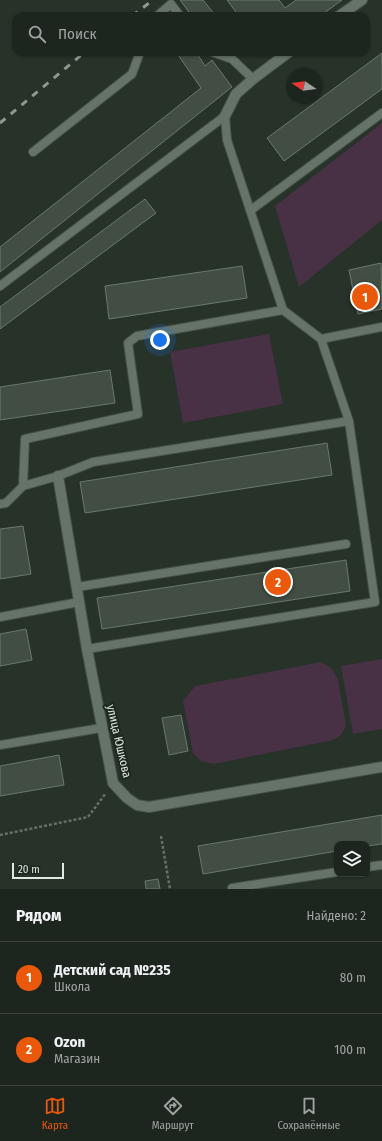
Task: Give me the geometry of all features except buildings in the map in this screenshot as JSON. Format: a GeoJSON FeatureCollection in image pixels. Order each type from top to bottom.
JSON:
{"type":"FeatureCollection","features":[{"type":"Feature","properties":{"kind":"street"},"geometry":{"type":"LineString","coordinates":[[345,12],[362,0]]}},
{"type":"Feature","properties":{"kind":"street"},"geometry":{"type":"LineString","coordinates":[[225,116],[236,94],[252,79],[284,56]]}},
{"type":"Feature","properties":{"kind":"street","name":"улица Юшкова"},"geometry":{"type":"LineString","coordinates":[[58,476],[101,728],[113,783],[132,801],[137,805],[149,807],[382,767]]}},
{"type":"Feature","properties":{"kind":"lane"},"geometry":{"type":"LineString","coordinates":[[162,12],[171,4],[177,12]]}},
{"type":"Feature","properties":{"kind":"lane"},"geometry":{"type":"LineString","coordinates":[[33,152],[132,74],[139,56]]}},
{"type":"Feature","properties":{"kind":"lane"},"geometry":{"type":"LineString","coordinates":[[223,56],[232,59],[252,79]]}},
{"type":"Feature","properties":{"kind":"lane"},"geometry":{"type":"LineString","coordinates":[[250,210],[382,113]]}},
{"type":"Feature","properties":{"kind":"lane"},"geometry":{"type":"LineString","coordinates":[[87,649],[375,602],[348,421],[321,339],[283,310],[226,140],[225,116]]}},
{"type":"Feature","properties":{"kind":"lane"},"geometry":{"type":"LineString","coordinates":[[0,286],[225,116]]}},
{"type":"Feature","properties":{"kind":"lane"},"geometry":{"type":"LineString","coordinates":[[23,486],[25,439],[138,414],[128,343],[137,336],[283,310]]}},
{"type":"Feature","properties":{"kind":"lane"},"geometry":{"type":"LineString","coordinates":[[321,339],[382,327]]}},
{"type":"Feature","properties":{"kind":"lane"},"geometry":{"type":"LineString","coordinates":[[0,504],[6,503],[23,486],[58,476],[93,462],[348,421]]}},
{"type":"Feature","properties":{"kind":"lane"},"geometry":{"type":"LineString","coordinates":[[77,587],[346,544]]}},
{"type":"Feature","properties":{"kind":"lane"},"geometry":{"type":"LineString","coordinates":[[0,617],[79,602]]}},
{"type":"Feature","properties":{"kind":"lane"},"geometry":{"type":"LineString","coordinates":[[0,745],[101,728]]}},
{"type":"Feature","properties":{"kind":"lane"},"geometry":{"type":"LineString","coordinates":[[370,867],[382,865]]}},
{"type":"Feature","properties":{"kind":"lane"},"geometry":{"type":"LineString","coordinates":[[232,888],[334,872]]}},
{"type":"Feature","properties":{"kind":"path"},"geometry":{"type":"LineString","coordinates":[[0,835],[88,817],[113,783]]}},
{"type":"Feature","properties":{"kind":"path"},"geometry":{"type":"LineString","coordinates":[[161,836],[170,889]]}},
{"type":"Feature","properties":{"kind":"shaded area"},"geometry":{"type":"Polygon","coordinates":[[[382,123],[382,220],[299,287],[275,206],[382,123]]]}},
{"type":"Feature","properties":{"kind":"shaded area"},"geometry":{"type":"Polygon","coordinates":[[[269,334],[283,404],[183,423],[170,352],[269,334]]]}},
{"type":"Feature","properties":{"kind":"shaded area"},"geometry":{"type":"Polygon","coordinates":[[[382,659],[382,729],[353,734],[341,666],[382,659]]]}},
{"type":"Feature","properties":{"kind":"shaded area"},"geometry":{"type":"Polygon","coordinates":[[[321,662],[331,668],[338,679],[346,726],[341,735],[333,740],[213,764],[201,761],[193,753],[183,701],[195,686],[321,662]]]}},
{"type":"Feature","properties":{"kind":"railway"},"geometry":{"type":"LineString","coordinates":[[137,12],[153,0]]}},
{"type":"Feature","properties":{"kind":"railway"},"geometry":{"type":"LineString","coordinates":[[0,123],[80,56]]}},
{"type":"Feature","properties":{"kind":"place","name":"Детский сад №235"},"geometry":{"type":"Point","coordinates":[365,297]}},
{"type":"Feature","properties":{"kind":"place","name":"Ozon"},"geometry":{"type":"Point","coordinates":[278,582]}}]}
